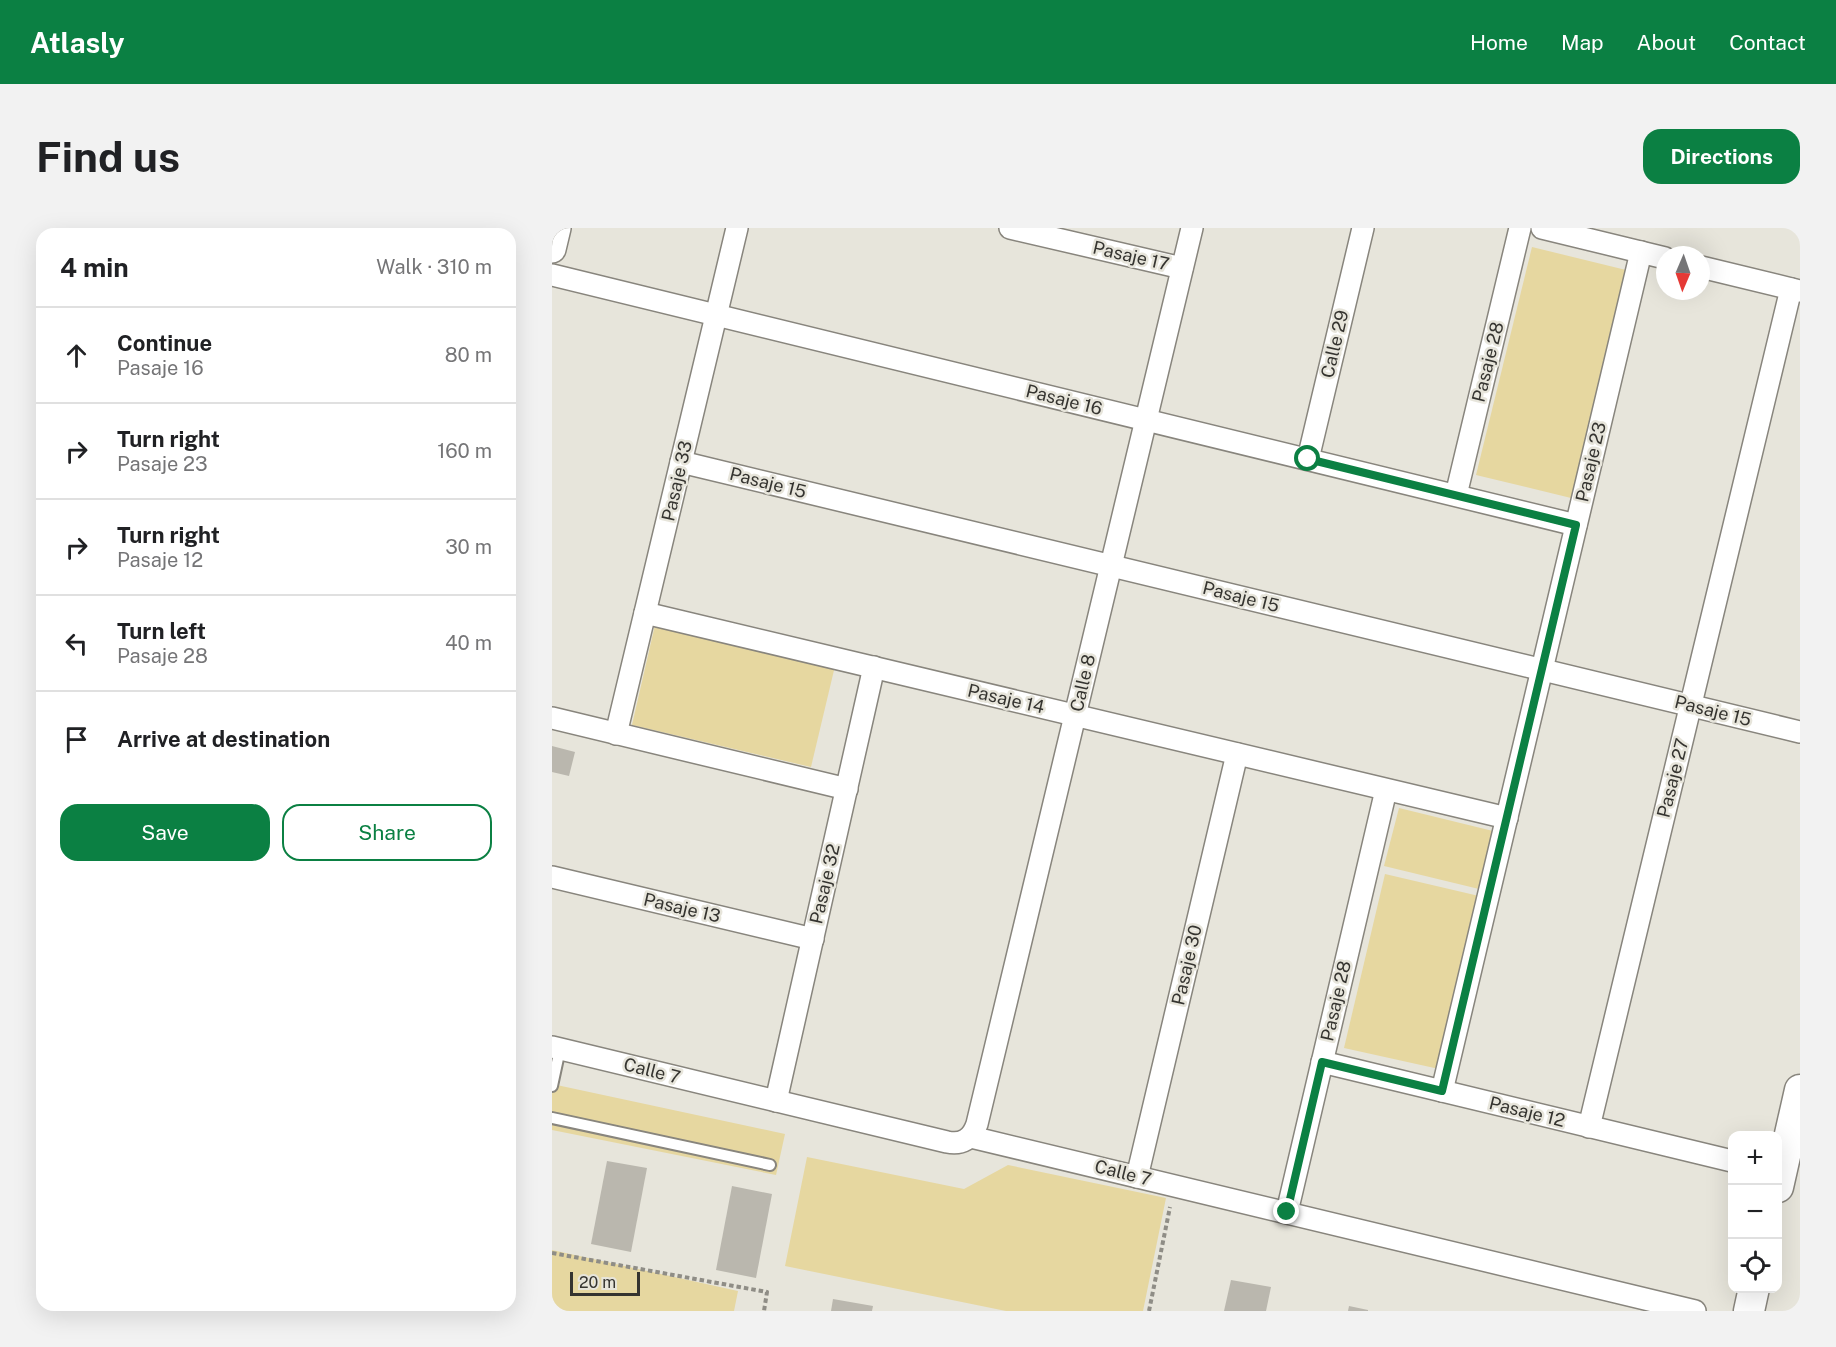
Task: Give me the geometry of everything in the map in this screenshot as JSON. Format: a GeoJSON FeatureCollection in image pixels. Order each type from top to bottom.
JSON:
{"type":"FeatureCollection","features":[{"type":"Feature","properties":{"kind":"main road"},"geometry":{"type":"LineString","coordinates":[[1782,1165],[1800,1090]]}},
{"type":"Feature","properties":{"kind":"main road"},"geometry":{"type":"LineString","coordinates":[[1749,1311],[1753,1293]]}},
{"type":"Feature","properties":{"kind":"street","name":"Pasaje 33"},"geometry":{"type":"LineString","coordinates":[[616,734],[737,228]]}},
{"type":"Feature","properties":{"kind":"street","name":"Pasaje 17"},"geometry":{"type":"LineString","coordinates":[[1010,228],[1182,268]]}},
{"type":"Feature","properties":{"kind":"street","name":"Calle 8"},"geometry":{"type":"LineString","coordinates":[[970,1137],[977,1125],[1192,228]]}},
{"type":"Feature","properties":{"kind":"street","name":"Calle 29"},"geometry":{"type":"LineString","coordinates":[[1308,459],[1363,228]]}},
{"type":"Feature","properties":{"kind":"street","name":"Pasaje 28"},"geometry":{"type":"LineString","coordinates":[[1456,495],[1520,228]]}},
{"type":"Feature","properties":{"kind":"street"},"geometry":{"type":"LineString","coordinates":[[1542,228],[1656,256]]}},
{"type":"Feature","properties":{"kind":"street","name":"Pasaje 23"},"geometry":{"type":"LineString","coordinates":[[1442,1091],[1641,252]]}},
{"type":"Feature","properties":{"kind":"street"},"geometry":{"type":"LineString","coordinates":[[1710,269],[1796,290]]}},
{"type":"Feature","properties":{"kind":"street","name":"Pasaje 16"},"geometry":{"type":"LineString","coordinates":[[552,275],[1576,525]]}},
{"type":"Feature","properties":{"kind":"street","name":"Pasaje 27"},"geometry":{"type":"LineString","coordinates":[[1589,1127],[1691,706],[1796,290]]}},
{"type":"Feature","properties":{"kind":"street","name":"Pasaje 15"},"geometry":{"type":"LineString","coordinates":[[681,462],[1800,732]]}},
{"type":"Feature","properties":{"kind":"street","name":"Pasaje 14"},"geometry":{"type":"LineString","coordinates":[[645,613],[1507,819]]}},
{"type":"Feature","properties":{"kind":"street","name":"Pasaje 32"},"geometry":{"type":"LineString","coordinates":[[776,1101],[874,667]]}},
{"type":"Feature","properties":{"kind":"street"},"geometry":{"type":"LineString","coordinates":[[552,718],[847,789]]}},
{"type":"Feature","properties":{"kind":"street","name":"Pasaje 30"},"geometry":{"type":"LineString","coordinates":[[1137,1177],[1237,754]]}},
{"type":"Feature","properties":{"kind":"street","name":"Pasaje 28"},"geometry":{"type":"LineString","coordinates":[[1287,1212],[1386,790]]}},
{"type":"Feature","properties":{"kind":"street","name":"Pasaje 13"},"geometry":{"type":"LineString","coordinates":[[552,877],[813,939]]}},
{"type":"Feature","properties":{"kind":"street","name":"Calle 7"},"geometry":{"type":"LineString","coordinates":[[556,1048],[947,1142],[959,1143],[970,1137],[1695,1311]]}},
{"type":"Feature","properties":{"kind":"street","name":"Pasaje 12"},"geometry":{"type":"LineString","coordinates":[[1322,1062],[1728,1160]]}},
{"type":"Feature","properties":{"kind":"lane"},"geometry":{"type":"LineString","coordinates":[[552,1086],[556,1048]]}},
{"type":"Feature","properties":{"kind":"lane"},"geometry":{"type":"LineString","coordinates":[[552,1118],[770,1166]]}},
{"type":"Feature","properties":{"kind":"path"},"geometry":{"type":"LineString","coordinates":[[1149,1311],[1174,1186]]}},
{"type":"Feature","properties":{"kind":"path"},"geometry":{"type":"LineString","coordinates":[[552,1253],[767,1292],[764,1311]]}},
{"type":"Feature","properties":{"kind":"shaded area"},"geometry":{"type":"Polygon","coordinates":[[[1532,247],[1626,270],[1571,498],[1476,475],[1532,247]]]}},
{"type":"Feature","properties":{"kind":"shaded area"},"geometry":{"type":"Polygon","coordinates":[[[655,625],[835,666],[811,767],[632,725],[655,625]]]}},
{"type":"Feature","properties":{"kind":"shaded area"},"geometry":{"type":"Polygon","coordinates":[[[1399,808],[1493,831],[1479,889],[1384,866],[1399,808]]]}},
{"type":"Feature","properties":{"kind":"shaded area"},"geometry":{"type":"Polygon","coordinates":[[[1385,874],[1479,896],[1439,1069],[1344,1048],[1385,874]]]}},
{"type":"Feature","properties":{"kind":"shaded area"},"geometry":{"type":"Polygon","coordinates":[[[552,1084],[785,1134],[776,1175],[552,1130],[552,1084]]]}},
{"type":"Feature","properties":{"kind":"shaded area"},"geometry":{"type":"Polygon","coordinates":[[[807,1157],[964,1189],[1008,1165],[1166,1198],[1143,1311],[1006,1311],[785,1266],[807,1157]]]}},
{"type":"Feature","properties":{"kind":"shaded area"},"geometry":{"type":"Polygon","coordinates":[[[552,1250],[738,1291],[734,1311],[552,1311],[552,1250]]]}},
{"type":"Feature","properties":{"kind":"building"},"geometry":{"type":"Polygon","coordinates":[[[552,746],[575,752],[569,776],[552,772],[552,746]]]}},
{"type":"Feature","properties":{"kind":"building"},"geometry":{"type":"Polygon","coordinates":[[[607,1161],[647,1168],[631,1252],[591,1244],[607,1161]]]}},
{"type":"Feature","properties":{"kind":"building"},"geometry":{"type":"Polygon","coordinates":[[[732,1186],[772,1194],[756,1278],[716,1270],[732,1186]]]}},
{"type":"Feature","properties":{"kind":"building"},"geometry":{"type":"Polygon","coordinates":[[[1231,1280],[1271,1287],[1266,1311],[1224,1311],[1231,1280]]]}},
{"type":"Feature","properties":{"kind":"building"},"geometry":{"type":"Polygon","coordinates":[[[833,1299],[873,1306],[872,1311],[831,1311],[833,1299]]]}},
{"type":"Feature","properties":{"kind":"building"},"geometry":{"type":"Polygon","coordinates":[[[1349,1306],[1368,1310],[1368,1311],[1348,1311],[1349,1306]]]}},
{"type":"Feature","properties":{"kind":"route"},"geometry":{"type":"LineString","coordinates":[[1287,1212],[1322,1062],[1442,1091],[1576,525],[1308,459]]}}]}
